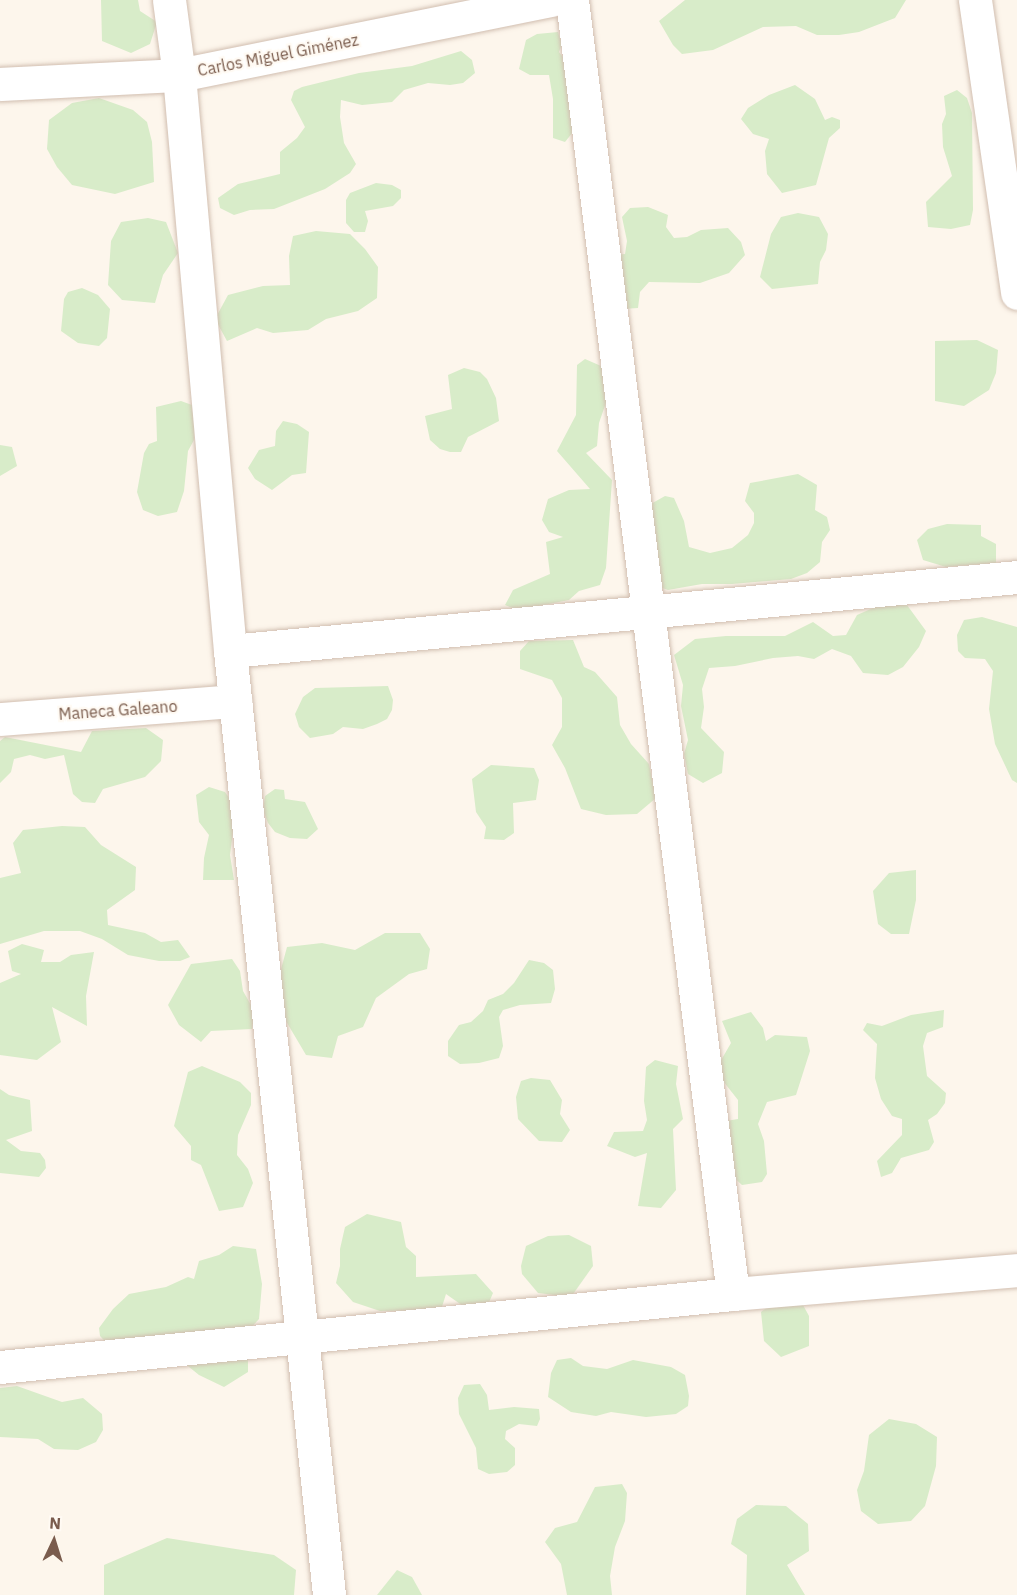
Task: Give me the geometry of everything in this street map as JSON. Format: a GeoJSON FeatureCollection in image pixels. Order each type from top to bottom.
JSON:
{"type":"FeatureCollection","features":[{"type":"Feature","properties":{"kind":"street"},"geometry":{"type":"LineString","coordinates":[[169,0],[179,75],[235,701],[329,1595]]}},
{"type":"Feature","properties":{"kind":"street","name":"Carlos Miguel Giménez"},"geometry":{"type":"LineString","coordinates":[[0,84],[179,75],[552,0]]}},
{"type":"Feature","properties":{"kind":"street"},"geometry":{"type":"LineString","coordinates":[[572,0],[733,1294]]}},
{"type":"Feature","properties":{"kind":"street"},"geometry":{"type":"LineString","coordinates":[[975,0],[1017,293]]}},
{"type":"Feature","properties":{"kind":"street"},"geometry":{"type":"LineString","coordinates":[[230,651],[1017,577]]}},
{"type":"Feature","properties":{"kind":"street","name":"Maneca Galeano"},"geometry":{"type":"LineString","coordinates":[[0,719],[235,701]]}},
{"type":"Feature","properties":{"kind":"street"},"geometry":{"type":"LineString","coordinates":[[0,1367],[733,1294],[1017,1270]]}},
{"type":"Feature","properties":{"kind":"green space"},"geometry":{"type":"Polygon","coordinates":[[[101,0],[138,0],[140,11],[157,22],[150,44],[131,53],[102,41],[101,0]]]}},
{"type":"Feature","properties":{"kind":"green space"},"geometry":{"type":"Polygon","coordinates":[[[685,0],[906,0],[895,18],[859,32],[817,35],[796,26],[763,27],[713,50],[682,54],[673,45],[659,21],[685,0]]]}},
{"type":"Feature","properties":{"kind":"green space"},"geometry":{"type":"Polygon","coordinates":[[[558,32],[562,44],[559,52],[569,65],[573,132],[565,142],[553,138],[553,99],[549,75],[530,75],[519,69],[526,40],[537,34],[558,32]]]}},
{"type":"Feature","properties":{"kind":"green space"},"geometry":{"type":"Polygon","coordinates":[[[461,51],[472,60],[475,73],[463,83],[450,85],[428,83],[404,90],[392,102],[362,105],[341,100],[340,117],[344,143],[356,164],[350,173],[325,189],[274,209],[250,210],[234,215],[220,208],[218,198],[238,184],[280,174],[280,152],[297,138],[305,127],[291,100],[294,91],[359,73],[412,66],[461,51]]]}},
{"type":"Feature","properties":{"kind":"green space"},"geometry":{"type":"Polygon","coordinates":[[[795,85],[815,99],[825,120],[832,117],[840,120],[840,128],[829,138],[816,185],[782,193],[767,174],[765,151],[769,139],[753,134],[741,119],[748,108],[769,95],[795,85]]]}},
{"type":"Feature","properties":{"kind":"green space"},"geometry":{"type":"Polygon","coordinates":[[[957,90],[967,98],[972,113],[973,210],[970,225],[951,229],[928,227],[926,202],[952,176],[943,147],[942,124],[946,114],[944,96],[957,90]]]}},
{"type":"Feature","properties":{"kind":"green space"},"geometry":{"type":"Polygon","coordinates":[[[99,98],[133,110],[147,122],[152,142],[154,182],[115,194],[72,185],[57,167],[47,149],[49,120],[72,103],[99,98]]]}},
{"type":"Feature","properties":{"kind":"green space"},"geometry":{"type":"Polygon","coordinates":[[[376,183],[392,185],[401,190],[401,198],[393,206],[365,211],[368,221],[365,232],[354,232],[346,223],[346,200],[350,193],[376,183]]]}},
{"type":"Feature","properties":{"kind":"green space"},"geometry":{"type":"Polygon","coordinates":[[[648,207],[668,215],[666,227],[674,238],[687,237],[701,230],[728,228],[741,242],[745,255],[729,273],[700,283],[649,282],[640,292],[638,308],[622,309],[615,255],[625,254],[627,241],[622,217],[630,208],[648,207]]]}},
{"type":"Feature","properties":{"kind":"green space"},"geometry":{"type":"Polygon","coordinates":[[[798,213],[819,217],[828,234],[826,250],[820,262],[818,284],[772,289],[760,277],[771,234],[781,217],[798,213]]]}},
{"type":"Feature","properties":{"kind":"green space"},"geometry":{"type":"Polygon","coordinates":[[[148,218],[166,222],[178,253],[163,275],[155,303],[122,300],[108,285],[111,241],[121,222],[148,218]]]}},
{"type":"Feature","properties":{"kind":"green space"},"geometry":{"type":"Polygon","coordinates":[[[316,231],[350,234],[365,249],[378,267],[377,298],[358,311],[326,319],[308,330],[273,333],[257,328],[227,341],[215,319],[228,295],[263,286],[290,285],[289,256],[293,236],[316,231]]]}},
{"type":"Feature","properties":{"kind":"green space"},"geometry":{"type":"Polygon","coordinates":[[[82,288],[98,295],[110,309],[107,338],[99,346],[78,343],[61,331],[64,299],[68,292],[82,288]]]}},
{"type":"Feature","properties":{"kind":"green space"},"geometry":{"type":"Polygon","coordinates":[[[977,340],[998,350],[996,373],[989,390],[964,406],[935,401],[935,341],[977,340]]]}},
{"type":"Feature","properties":{"kind":"green space"},"geometry":{"type":"Polygon","coordinates":[[[585,359],[608,369],[611,388],[599,423],[597,446],[586,453],[612,480],[606,568],[600,585],[579,591],[569,600],[518,610],[505,605],[513,590],[550,574],[546,542],[563,537],[549,532],[542,520],[548,499],[569,490],[590,489],[557,451],[576,415],[577,365],[585,359]]]}},
{"type":"Feature","properties":{"kind":"green space"},"geometry":{"type":"Polygon","coordinates":[[[464,368],[480,372],[487,379],[496,398],[499,421],[468,437],[461,452],[450,452],[440,449],[430,440],[425,416],[452,409],[448,375],[464,368]]]}},
{"type":"Feature","properties":{"kind":"green space"},"geometry":{"type":"Polygon","coordinates":[[[181,401],[192,405],[196,419],[194,440],[188,451],[184,491],[177,512],[158,516],[143,510],[137,492],[144,453],[149,444],[157,441],[156,407],[181,401]]]}},
{"type":"Feature","properties":{"kind":"green space"},"geometry":{"type":"Polygon","coordinates":[[[283,421],[297,424],[309,432],[306,473],[292,475],[272,490],[255,479],[248,468],[259,450],[275,446],[276,431],[283,421]]]}},
{"type":"Feature","properties":{"kind":"green space"},"geometry":{"type":"Polygon","coordinates":[[[0,445],[12,447],[17,466],[0,476],[0,445]]]}},
{"type":"Feature","properties":{"kind":"green space"},"geometry":{"type":"Polygon","coordinates":[[[798,474],[817,485],[815,510],[827,517],[830,530],[822,542],[820,562],[807,573],[791,579],[702,584],[668,590],[633,578],[642,509],[665,496],[674,498],[684,521],[689,547],[710,553],[732,548],[748,535],[754,523],[754,513],[745,501],[750,483],[798,474]]]}},
{"type":"Feature","properties":{"kind":"green space"},"geometry":{"type":"Polygon","coordinates":[[[947,524],[981,525],[981,536],[996,544],[996,563],[946,567],[923,560],[917,540],[928,529],[947,524]]]}},
{"type":"Feature","properties":{"kind":"green space"},"geometry":{"type":"Polygon","coordinates":[[[891,600],[907,605],[926,631],[919,647],[903,667],[888,675],[863,673],[851,656],[832,649],[814,659],[798,656],[773,658],[735,666],[709,668],[702,689],[704,707],[701,728],[724,752],[722,773],[703,783],[688,774],[684,754],[688,740],[681,706],[683,685],[674,655],[695,639],[726,636],[785,636],[813,622],[833,636],[846,635],[857,615],[891,600]]]}},
{"type":"Feature","properties":{"kind":"green space"},"geometry":{"type":"Polygon","coordinates":[[[982,617],[1017,627],[1017,783],[1012,780],[995,744],[989,709],[993,671],[985,659],[965,658],[958,651],[957,635],[964,620],[982,617]]]}},
{"type":"Feature","properties":{"kind":"green space"},"geometry":{"type":"Polygon","coordinates":[[[573,640],[584,667],[595,672],[617,697],[620,725],[631,744],[649,764],[656,798],[637,814],[606,815],[581,809],[565,768],[552,745],[562,727],[562,698],[552,680],[520,669],[520,651],[529,641],[573,640]]]}},
{"type":"Feature","properties":{"kind":"green space"},"geometry":{"type":"Polygon","coordinates":[[[388,686],[393,700],[392,710],[387,719],[377,724],[363,729],[343,727],[333,734],[310,738],[299,727],[295,714],[303,697],[315,688],[388,686]]]}},
{"type":"Feature","properties":{"kind":"green space"},"geometry":{"type":"Polygon","coordinates":[[[146,728],[163,740],[161,761],[145,777],[103,789],[95,803],[82,802],[73,794],[64,755],[45,759],[30,755],[14,759],[11,772],[0,783],[0,741],[5,737],[81,752],[92,731],[146,728]]]}},
{"type":"Feature","properties":{"kind":"green space"},"geometry":{"type":"Polygon","coordinates":[[[491,765],[534,768],[539,780],[536,800],[513,803],[514,833],[504,840],[484,839],[486,827],[476,812],[472,779],[491,765]]]}},
{"type":"Feature","properties":{"kind":"green space"},"geometry":{"type":"Polygon","coordinates":[[[209,787],[225,792],[236,808],[230,855],[234,880],[203,880],[204,858],[209,835],[199,822],[196,795],[209,787]]]}},
{"type":"Feature","properties":{"kind":"green space"},"geometry":{"type":"Polygon","coordinates":[[[275,789],[284,790],[285,799],[305,802],[318,829],[307,839],[290,838],[275,832],[268,823],[263,810],[265,796],[275,789]]]}},
{"type":"Feature","properties":{"kind":"green space"},"geometry":{"type":"Polygon","coordinates":[[[62,826],[85,827],[101,845],[136,867],[135,890],[107,910],[108,925],[145,933],[161,942],[178,940],[190,957],[180,961],[159,961],[128,955],[102,939],[80,931],[44,931],[0,944],[0,878],[21,873],[13,843],[23,830],[62,826]]]}},
{"type":"Feature","properties":{"kind":"green space"},"geometry":{"type":"Polygon","coordinates":[[[916,870],[916,900],[909,934],[891,934],[878,924],[873,891],[889,873],[916,870]]]}},
{"type":"Feature","properties":{"kind":"green space"},"geometry":{"type":"Polygon","coordinates":[[[385,933],[420,933],[430,949],[427,969],[409,974],[376,998],[363,1027],[338,1036],[332,1058],[306,1055],[280,1011],[280,973],[287,947],[322,943],[355,950],[385,933]]]}},
{"type":"Feature","properties":{"kind":"green space"},"geometry":{"type":"Polygon","coordinates":[[[22,944],[44,950],[41,962],[60,962],[71,955],[94,952],[86,996],[87,1026],[52,1007],[61,1042],[37,1060],[0,1055],[0,983],[21,974],[12,971],[8,951],[22,944]]]}},
{"type":"Feature","properties":{"kind":"green space"},"geometry":{"type":"Polygon","coordinates":[[[232,959],[240,971],[243,991],[255,1012],[252,1029],[211,1031],[201,1042],[179,1025],[168,1005],[191,964],[232,959]]]}},
{"type":"Feature","properties":{"kind":"green space"},"geometry":{"type":"Polygon","coordinates":[[[529,960],[544,963],[553,970],[555,989],[551,1003],[520,1005],[503,1010],[499,1017],[503,1046],[499,1058],[479,1063],[460,1064],[448,1056],[448,1041],[459,1025],[471,1022],[483,1011],[488,1000],[503,994],[514,983],[529,960]]]}},
{"type":"Feature","properties":{"kind":"green space"},"geometry":{"type":"Polygon","coordinates":[[[944,1010],[943,1027],[927,1033],[923,1046],[927,1076],[946,1093],[945,1103],[937,1114],[928,1120],[934,1142],[929,1150],[901,1158],[892,1173],[881,1177],[877,1161],[902,1135],[902,1119],[892,1116],[881,1099],[875,1078],[877,1044],[863,1030],[867,1023],[882,1026],[911,1015],[944,1010]]]}},
{"type":"Feature","properties":{"kind":"green space"},"geometry":{"type":"Polygon","coordinates":[[[751,1012],[763,1028],[766,1041],[775,1035],[807,1037],[810,1051],[796,1095],[767,1102],[758,1124],[764,1141],[767,1174],[762,1182],[742,1185],[717,1162],[726,1121],[738,1119],[738,1100],[723,1081],[720,1062],[731,1043],[722,1021],[751,1012]]]}},
{"type":"Feature","properties":{"kind":"green space"},"geometry":{"type":"Polygon","coordinates":[[[655,1060],[678,1066],[676,1084],[683,1119],[673,1129],[676,1190],[661,1208],[638,1206],[647,1153],[635,1157],[607,1146],[614,1132],[643,1131],[647,1120],[644,1101],[646,1067],[655,1060]]]}},
{"type":"Feature","properties":{"kind":"green space"},"geometry":{"type":"Polygon","coordinates":[[[202,1066],[240,1082],[251,1093],[251,1105],[238,1135],[237,1155],[248,1169],[253,1183],[243,1207],[219,1211],[201,1165],[191,1160],[191,1146],[174,1126],[188,1072],[202,1066]]]}},
{"type":"Feature","properties":{"kind":"green space"},"geometry":{"type":"Polygon","coordinates":[[[531,1078],[550,1080],[562,1100],[560,1114],[570,1130],[562,1142],[539,1141],[518,1119],[516,1097],[521,1081],[531,1078]]]}},
{"type":"Feature","properties":{"kind":"green space"},"geometry":{"type":"Polygon","coordinates":[[[0,1089],[9,1095],[30,1100],[32,1131],[6,1140],[21,1151],[40,1153],[45,1160],[46,1168],[39,1177],[0,1173],[0,1089]]]}},
{"type":"Feature","properties":{"kind":"green space"},"geometry":{"type":"Polygon","coordinates":[[[367,1214],[401,1222],[406,1247],[416,1256],[416,1277],[476,1274],[493,1293],[484,1314],[463,1306],[446,1294],[441,1310],[380,1311],[353,1302],[336,1283],[340,1266],[340,1249],[345,1227],[367,1214]]]}},
{"type":"Feature","properties":{"kind":"green space"},"geometry":{"type":"Polygon","coordinates":[[[569,1235],[591,1246],[593,1266],[571,1297],[538,1293],[522,1274],[521,1266],[526,1246],[548,1236],[569,1235]]]}},
{"type":"Feature","properties":{"kind":"green space"},"geometry":{"type":"Polygon","coordinates":[[[233,1246],[256,1249],[262,1284],[259,1319],[248,1331],[248,1372],[224,1387],[199,1375],[178,1358],[119,1356],[100,1336],[99,1328],[113,1309],[129,1294],[166,1287],[188,1277],[194,1279],[199,1261],[219,1255],[233,1246]]]}},
{"type":"Feature","properties":{"kind":"green space"},"geometry":{"type":"Polygon","coordinates":[[[772,1303],[803,1305],[809,1316],[809,1346],[781,1357],[764,1341],[761,1312],[772,1303]]]}},
{"type":"Feature","properties":{"kind":"green space"},"geometry":{"type":"Polygon","coordinates":[[[571,1358],[583,1366],[607,1369],[633,1360],[671,1367],[685,1375],[689,1396],[688,1406],[676,1414],[646,1417],[611,1412],[596,1416],[571,1412],[548,1397],[551,1373],[557,1360],[571,1358]]]}},
{"type":"Feature","properties":{"kind":"green space"},"geometry":{"type":"Polygon","coordinates":[[[480,1384],[487,1395],[489,1410],[514,1407],[539,1409],[540,1419],[537,1426],[519,1424],[506,1431],[505,1439],[515,1448],[515,1465],[507,1472],[489,1474],[478,1469],[476,1448],[459,1414],[458,1398],[464,1385],[480,1384]]]}},
{"type":"Feature","properties":{"kind":"green space"},"geometry":{"type":"Polygon","coordinates":[[[17,1386],[62,1402],[83,1398],[102,1414],[103,1430],[96,1442],[78,1450],[54,1449],[38,1439],[0,1437],[0,1388],[17,1386]]]}},
{"type":"Feature","properties":{"kind":"green space"},"geometry":{"type":"Polygon","coordinates":[[[889,1419],[916,1424],[937,1437],[936,1466],[925,1506],[911,1521],[878,1524],[861,1511],[857,1490],[864,1471],[869,1435],[889,1419]]]}},
{"type":"Feature","properties":{"kind":"green space"},"geometry":{"type":"Polygon","coordinates":[[[622,1484],[627,1493],[625,1521],[615,1547],[610,1576],[612,1595],[567,1595],[561,1564],[545,1542],[555,1528],[577,1522],[595,1487],[622,1484]]]}},
{"type":"Feature","properties":{"kind":"green space"},"geometry":{"type":"Polygon","coordinates":[[[756,1505],[786,1506],[808,1524],[809,1551],[787,1565],[805,1595],[746,1595],[747,1555],[731,1544],[737,1519],[756,1505]]]}},
{"type":"Feature","properties":{"kind":"green space"},"geometry":{"type":"Polygon","coordinates":[[[167,1538],[274,1555],[296,1570],[294,1595],[104,1595],[104,1565],[167,1538]]]}},
{"type":"Feature","properties":{"kind":"green space"},"geometry":{"type":"Polygon","coordinates":[[[397,1570],[412,1577],[422,1595],[377,1595],[397,1570]]]}}]}
